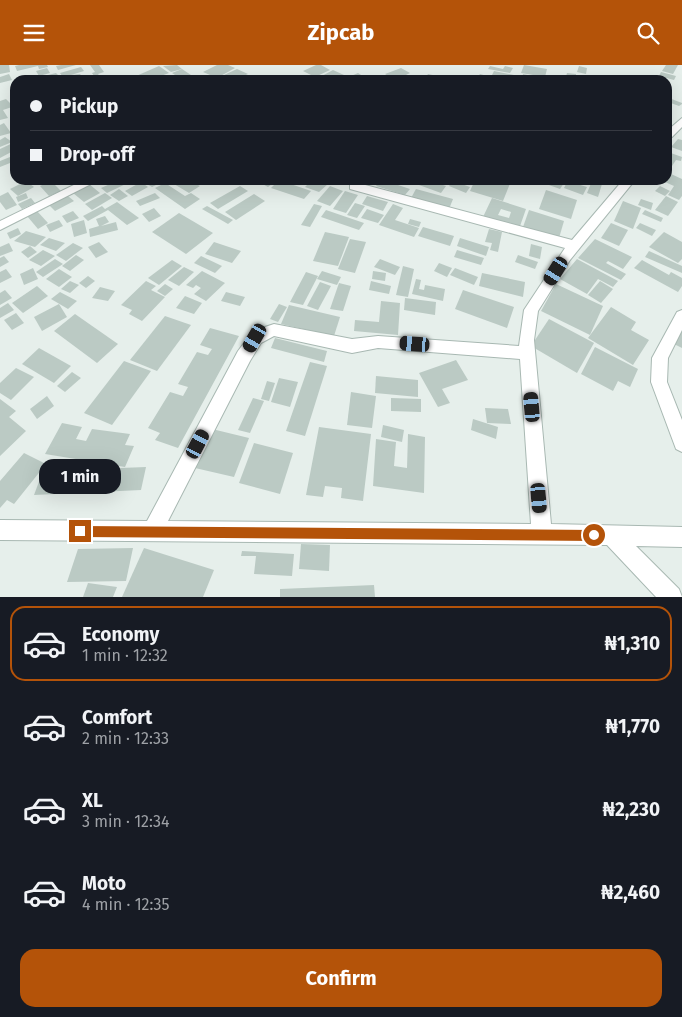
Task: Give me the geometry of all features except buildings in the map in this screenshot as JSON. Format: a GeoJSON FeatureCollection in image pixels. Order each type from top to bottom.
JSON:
{"type":"FeatureCollection","features":[{"type":"Feature","properties":{"kind":"street"},"geometry":{"type":"LineString","coordinates":[[0,227],[83,185]]}},
{"type":"Feature","properties":{"kind":"street"},"geometry":{"type":"LineString","coordinates":[[542,534],[526,340],[532,310],[575,246],[625,185]]}},
{"type":"Feature","properties":{"kind":"street"},"geometry":{"type":"LineString","coordinates":[[354,186],[575,246]]}},
{"type":"Feature","properties":{"kind":"street"},"geometry":{"type":"LineString","coordinates":[[682,315],[660,358],[659,382],[682,443]]}},
{"type":"Feature","properties":{"kind":"street"},"geometry":{"type":"LineString","coordinates":[[152,532],[244,356],[255,338],[261,333],[274,330],[352,346],[378,341],[527,353]]}},
{"type":"Feature","properties":{"kind":"street"},"geometry":{"type":"LineString","coordinates":[[0,530],[542,534],[682,537]]}},
{"type":"Feature","properties":{"kind":"street"},"geometry":{"type":"LineString","coordinates":[[612,536],[671,597]]}},
{"type":"Feature","properties":{"kind":"route"},"geometry":{"type":"LineString","coordinates":[[80,531],[594,535]]}}]}
